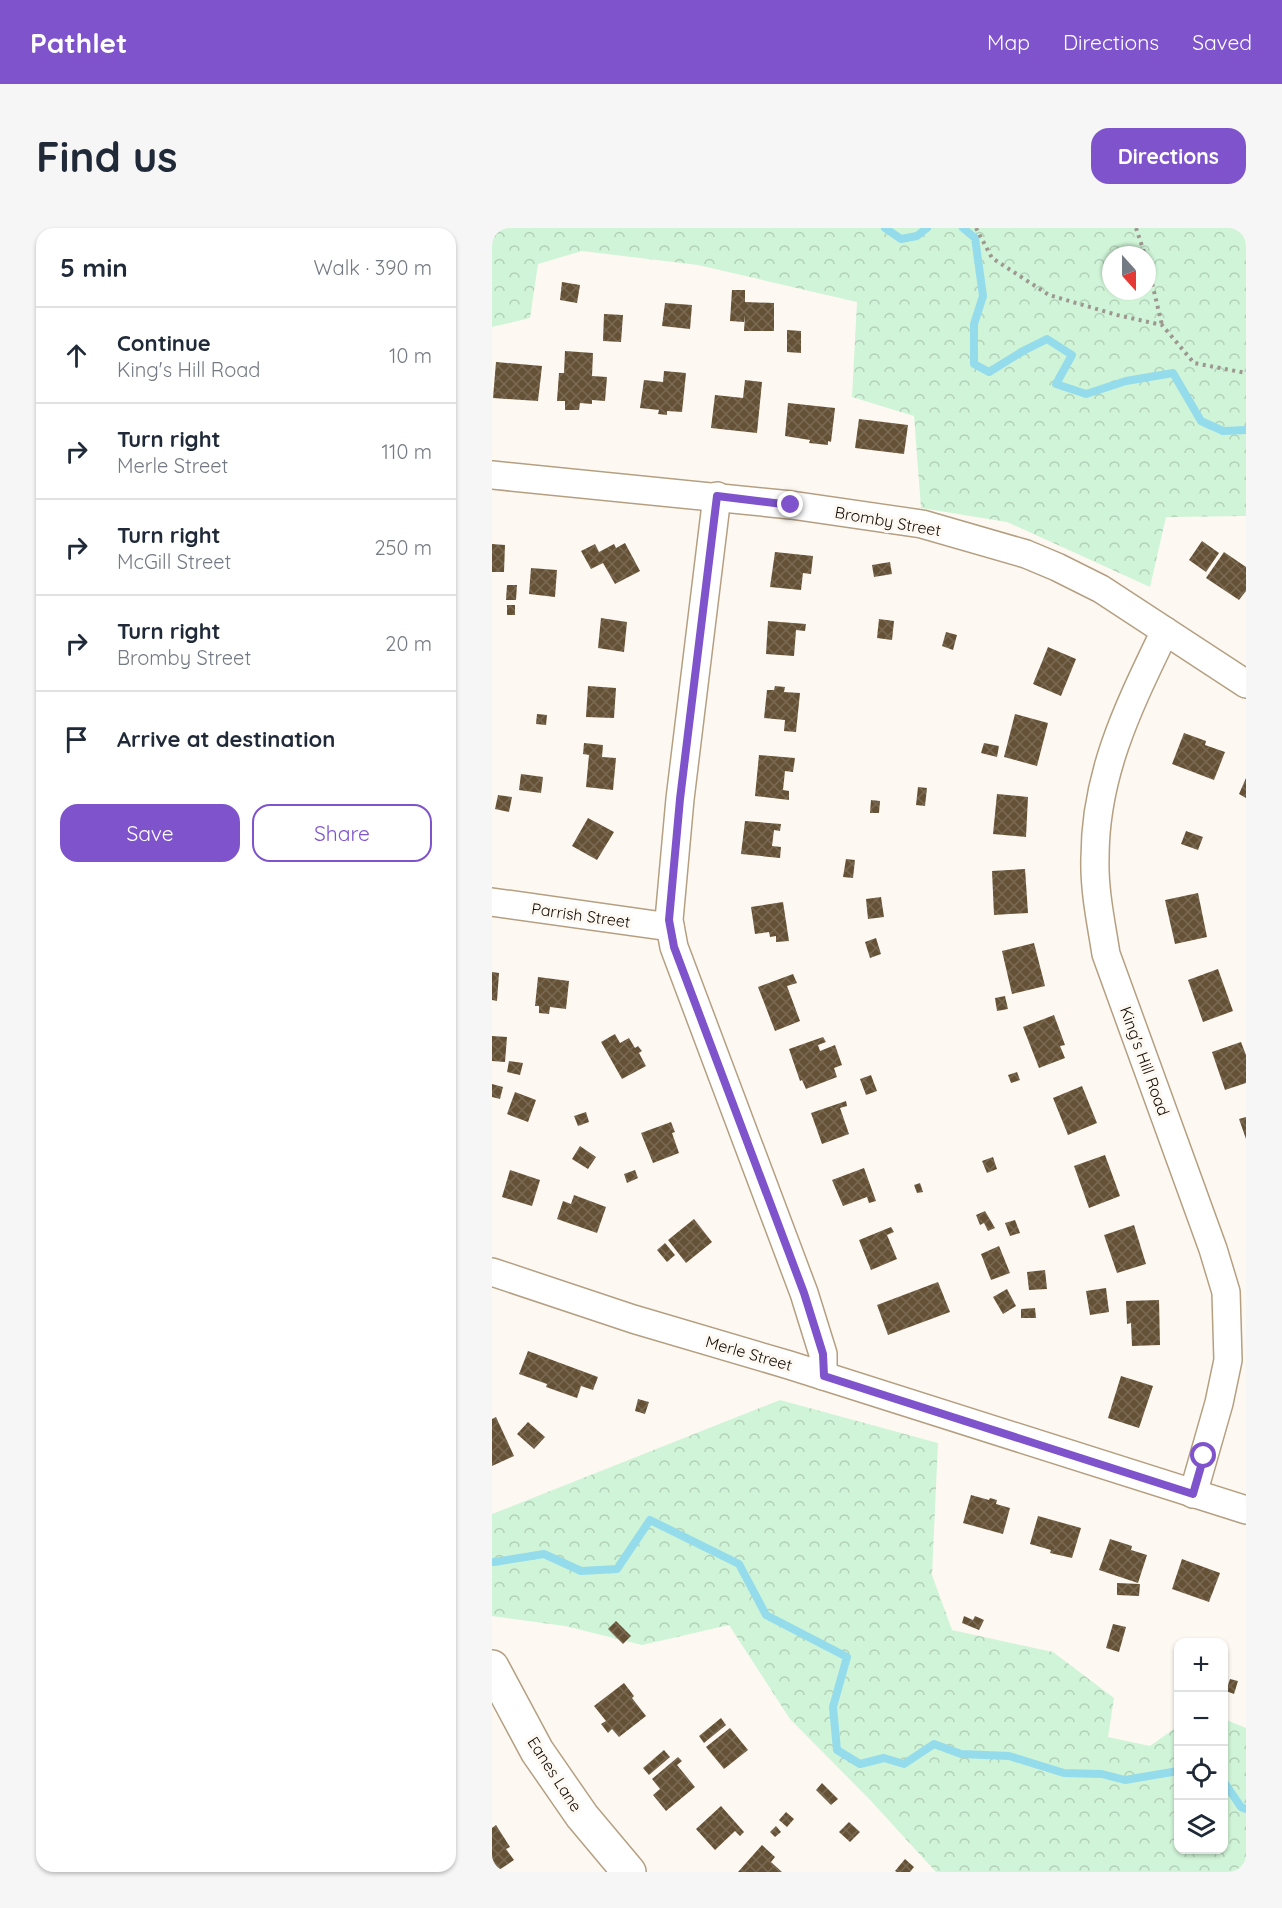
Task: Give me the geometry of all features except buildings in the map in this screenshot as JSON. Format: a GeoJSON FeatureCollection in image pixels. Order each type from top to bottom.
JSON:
{"type":"FeatureCollection","features":[{"type":"Feature","properties":{"kind":"street","name":"Bromby Street"},"geometry":{"type":"LineString","coordinates":[[492,475],[717,496],[922,524],[1026,554],[1101,590],[1246,684]]}},
{"type":"Feature","properties":{"kind":"street"},"geometry":{"type":"LineString","coordinates":[[717,496],[680,799],[669,920],[674,947],[804,1293],[823,1354],[824,1376]]}},
{"type":"Feature","properties":{"kind":"street","name":"King's Hill Road"},"geometry":{"type":"LineString","coordinates":[[1165,631],[1125,714],[1109,760],[1098,803],[1094,860],[1098,909],[1106,954],[1213,1249],[1226,1292],[1228,1360],[1219,1403],[1193,1494]]}},
{"type":"Feature","properties":{"kind":"street","name":"Parrish Street"},"geometry":{"type":"LineString","coordinates":[[492,902],[670,927]]}},
{"type":"Feature","properties":{"kind":"street","name":"Merle Street"},"geometry":{"type":"LineString","coordinates":[[492,1272],[644,1322],[824,1376],[1246,1510]]}},
{"type":"Feature","properties":{"kind":"street","name":"Eanes Lane"},"geometry":{"type":"LineString","coordinates":[[492,1667],[537,1751],[582,1816],[629,1872]]}},
{"type":"Feature","properties":{"kind":"path"},"geometry":{"type":"LineString","coordinates":[[976,228],[992,258],[1049,295],[1117,315],[1162,325]]}},
{"type":"Feature","properties":{"kind":"path"},"geometry":{"type":"LineString","coordinates":[[1136,228],[1142,246]]}},
{"type":"Feature","properties":{"kind":"path"},"geometry":{"type":"LineString","coordinates":[[1156,300],[1162,325],[1194,363],[1246,373]]}},
{"type":"Feature","properties":{"kind":"green space"},"geometry":{"type":"Polygon","coordinates":[[[492,228],[1246,228],[1246,516],[1166,517],[1150,587],[1007,522],[921,508],[914,416],[852,397],[857,302],[698,265],[582,251],[538,264],[530,318],[492,327],[492,228]]]}},
{"type":"Feature","properties":{"kind":"green space"},"geometry":{"type":"Polygon","coordinates":[[[780,1400],[938,1443],[932,1575],[952,1630],[1053,1652],[1114,1698],[1108,1737],[1150,1746],[1174,1729],[1174,1854],[1228,1854],[1228,1721],[1246,1728],[1246,1872],[936,1872],[871,1801],[790,1719],[729,1625],[642,1645],[565,1626],[492,1616],[492,1514],[780,1400]]]}},
{"type":"Feature","properties":{"kind":"waterway"},"geometry":{"type":"LineString","coordinates":[[885,228],[901,239],[917,236],[927,228]]}},
{"type":"Feature","properties":{"kind":"waterway"},"geometry":{"type":"LineString","coordinates":[[963,228],[975,238],[983,296],[974,324],[974,364],[989,372],[1047,339],[1072,355],[1056,384],[1086,394],[1126,381],[1173,373],[1201,421],[1223,431],[1246,430]]}},
{"type":"Feature","properties":{"kind":"waterway"},"geometry":{"type":"LineString","coordinates":[[494,1562],[544,1554],[581,1571],[617,1569],[650,1520],[739,1564],[766,1615],[847,1657],[833,1707],[837,1750],[860,1764],[884,1758],[904,1764],[934,1744],[961,1754],[1009,1756],[1064,1773],[1102,1774],[1125,1780],[1174,1772]]}},
{"type":"Feature","properties":{"kind":"waterway"},"geometry":{"type":"LineString","coordinates":[[1228,1788],[1241,1807],[1246,1809]]}},
{"type":"Feature","properties":{"kind":"route"},"geometry":{"type":"LineString","coordinates":[[791,505],[717,496],[680,799],[669,920],[674,947],[804,1293],[823,1354],[824,1376],[1193,1494],[1204,1456]]}}]}
